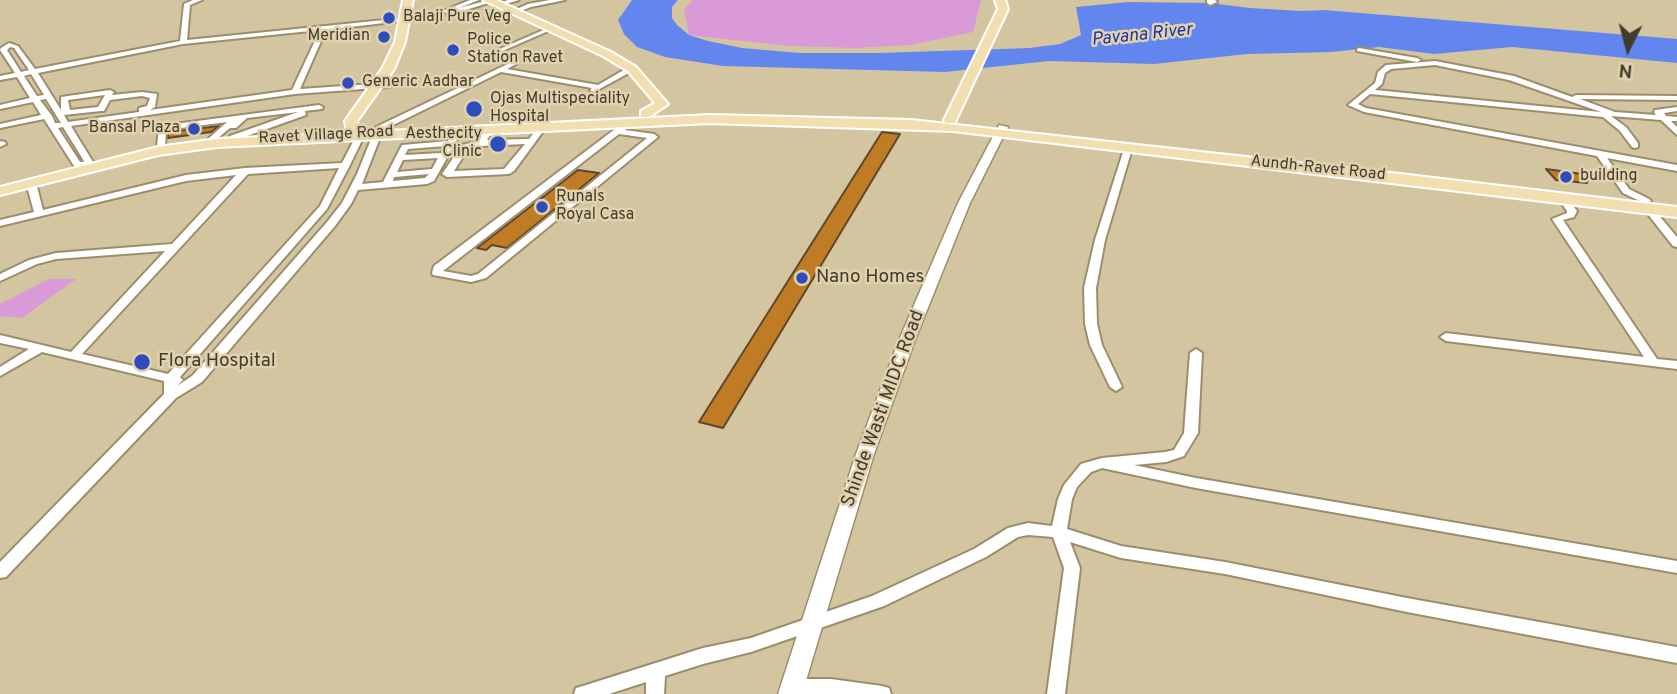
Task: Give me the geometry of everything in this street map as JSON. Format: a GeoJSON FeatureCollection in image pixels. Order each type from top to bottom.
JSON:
{"type":"FeatureCollection","features":[{"type":"Feature","properties":{"kind":"main road"},"geometry":{"type":"LineString","coordinates":[[408,0],[410,20]]}},
{"type":"Feature","properties":{"kind":"main road"},"geometry":{"type":"LineString","coordinates":[[368,131],[351,121],[382,85],[418,0]]}},
{"type":"Feature","properties":{"kind":"main road"},"geometry":{"type":"LineString","coordinates":[[956,123],[963,115],[969,86],[1011,10],[1005,1]]}},
{"type":"Feature","properties":{"kind":"main road"},"geometry":{"type":"LineString","coordinates":[[493,2],[514,6],[550,29],[607,54],[632,69],[682,115]]}},
{"type":"Feature","properties":{"kind":"main road"},"geometry":{"type":"LineString","coordinates":[[633,121],[662,105],[655,93]]}},
{"type":"Feature","properties":{"kind":"main road","name":"Ravet Village Road"},"geometry":{"type":"LineString","coordinates":[[0,188],[31,183],[85,167],[176,147],[368,131],[542,126],[633,121],[682,115],[956,123]]}},
{"type":"Feature","properties":{"kind":"main road","name":"Ravet Village Road"},"geometry":{"type":"LineString","coordinates":[[0,188],[161,147],[221,139],[633,121]]}},
{"type":"Feature","properties":{"kind":"main road","name":"Aundh-Ravet Road"},"geometry":{"type":"LineString","coordinates":[[956,123],[1128,149],[1563,198],[1677,204]]}},
{"type":"Feature","properties":{"kind":"main road","name":"Aundh-Ravet Road"},"geometry":{"type":"LineString","coordinates":[[1001,130],[1392,169],[1647,204],[1677,212]]}},
{"type":"Feature","properties":{"kind":"street"},"geometry":{"type":"LineString","coordinates":[[183,42],[187,4],[198,0]]}},
{"type":"Feature","properties":{"kind":"street"},"geometry":{"type":"LineString","coordinates":[[476,0],[446,11],[449,13],[493,2]]}},
{"type":"Feature","properties":{"kind":"street"},"geometry":{"type":"LineString","coordinates":[[514,6],[562,0]]}},
{"type":"Feature","properties":{"kind":"street"},"geometry":{"type":"LineString","coordinates":[[0,78],[183,42],[410,20]]}},
{"type":"Feature","properties":{"kind":"street"},"geometry":{"type":"LineString","coordinates":[[295,92],[324,27]]}},
{"type":"Feature","properties":{"kind":"street"},"geometry":{"type":"LineString","coordinates":[[498,51],[550,29]]}},
{"type":"Feature","properties":{"kind":"street"},"geometry":{"type":"LineString","coordinates":[[63,113],[47,96],[16,47],[9,45],[3,49],[77,164],[85,167],[89,162],[65,124],[64,99],[110,92],[101,108]]}},
{"type":"Feature","properties":{"kind":"street"},"geometry":{"type":"LineString","coordinates":[[1359,50],[1496,74],[1620,115]]}},
{"type":"Feature","properties":{"kind":"street"},"geometry":{"type":"LineString","coordinates":[[1435,63],[1389,67],[1368,92],[1352,105],[1364,110],[1677,168]]}},
{"type":"Feature","properties":{"kind":"street"},"geometry":{"type":"LineString","coordinates":[[0,572],[171,387],[309,225],[324,207],[368,131],[512,64]]}},
{"type":"Feature","properties":{"kind":"street"},"geometry":{"type":"LineString","coordinates":[[500,70],[596,89],[632,69]]}},
{"type":"Feature","properties":{"kind":"street"},"geometry":{"type":"LineString","coordinates":[[54,126],[295,92],[382,85]]}},
{"type":"Feature","properties":{"kind":"street"},"geometry":{"type":"LineString","coordinates":[[1368,92],[1605,115],[1677,119]]}},
{"type":"Feature","properties":{"kind":"street"},"geometry":{"type":"LineString","coordinates":[[63,113],[101,108],[107,109],[111,114],[145,109],[151,107],[155,98],[153,94],[107,98]]}},
{"type":"Feature","properties":{"kind":"street"},"geometry":{"type":"LineString","coordinates":[[0,107],[47,96]]}},
{"type":"Feature","properties":{"kind":"street"},"geometry":{"type":"LineString","coordinates":[[1566,96],[1677,98]]}},
{"type":"Feature","properties":{"kind":"street"},"geometry":{"type":"LineString","coordinates":[[1658,97],[1677,109]]}},
{"type":"Feature","properties":{"kind":"street"},"geometry":{"type":"LineString","coordinates":[[319,107],[221,139],[245,116],[319,107]]}},
{"type":"Feature","properties":{"kind":"street"},"geometry":{"type":"LineString","coordinates":[[1676,130],[1661,118],[1660,111],[1677,109]]}},
{"type":"Feature","properties":{"kind":"street"},"geometry":{"type":"LineString","coordinates":[[0,125],[47,115]]}},
{"type":"Feature","properties":{"kind":"street"},"geometry":{"type":"LineString","coordinates":[[1605,115],[1623,128],[1635,145]]}},
{"type":"Feature","properties":{"kind":"street"},"geometry":{"type":"LineString","coordinates":[[161,147],[162,128],[236,118],[221,139]]}},
{"type":"Feature","properties":{"kind":"street"},"geometry":{"type":"LineString","coordinates":[[633,121],[654,137],[482,276],[471,279],[437,273],[438,268],[633,121]]}},
{"type":"Feature","properties":{"kind":"street"},"geometry":{"type":"LineString","coordinates":[[533,141],[481,143],[464,147],[447,174],[506,172],[533,141],[542,126]]}},
{"type":"Feature","properties":{"kind":"street"},"geometry":{"type":"LineString","coordinates":[[481,143],[490,128]]}},
{"type":"Feature","properties":{"kind":"street"},"geometry":{"type":"LineString","coordinates":[[355,187],[427,181],[445,155],[458,129]]}},
{"type":"Feature","properties":{"kind":"street","name":"Shinde Wasti MIDC Road"},"geometry":{"type":"LineString","coordinates":[[791,690],[865,454],[906,340],[959,214],[1001,130]]}},
{"type":"Feature","properties":{"kind":"street"},"geometry":{"type":"LineString","coordinates":[[0,339],[74,356],[171,387],[197,379],[331,224],[355,187],[368,131]]}},
{"type":"Feature","properties":{"kind":"street"},"geometry":{"type":"LineString","coordinates":[[386,185],[407,146],[451,143]]}},
{"type":"Feature","properties":{"kind":"street"},"geometry":{"type":"LineString","coordinates":[[1115,387],[1096,345],[1091,324],[1090,288],[1100,240],[1128,149]]}},
{"type":"Feature","properties":{"kind":"street"},"geometry":{"type":"LineString","coordinates":[[399,158],[445,155]]}},
{"type":"Feature","properties":{"kind":"street"},"geometry":{"type":"LineString","coordinates":[[1601,155],[1626,191],[1647,204],[1677,244]]}},
{"type":"Feature","properties":{"kind":"street"},"geometry":{"type":"LineString","coordinates":[[0,223],[175,180],[245,171],[346,165]]}},
{"type":"Feature","properties":{"kind":"street"},"geometry":{"type":"LineString","coordinates":[[74,356],[245,171]]}},
{"type":"Feature","properties":{"kind":"street"},"geometry":{"type":"LineString","coordinates":[[391,175],[435,171]]}},
{"type":"Feature","properties":{"kind":"street"},"geometry":{"type":"LineString","coordinates":[[31,183],[39,213]]}},
{"type":"Feature","properties":{"kind":"street"},"geometry":{"type":"LineString","coordinates":[[1563,198],[1572,211],[1571,215],[1557,219],[1653,362]]}},
{"type":"Feature","properties":{"kind":"street"},"geometry":{"type":"LineString","coordinates":[[309,225],[331,224]]}},
{"type":"Feature","properties":{"kind":"street"},"geometry":{"type":"LineString","coordinates":[[0,278],[33,262],[56,256],[176,247]]}},
{"type":"Feature","properties":{"kind":"street"},"geometry":{"type":"LineString","coordinates":[[1446,337],[1677,365]]}},
{"type":"Feature","properties":{"kind":"street"},"geometry":{"type":"LineString","coordinates":[[0,372],[39,349]]}},
{"type":"Feature","properties":{"kind":"street"},"geometry":{"type":"LineString","coordinates":[[1056,694],[1072,568],[1059,532],[1065,499],[1071,485],[1086,468],[1102,463],[1166,457],[1179,453],[1191,433],[1196,354]]}},
{"type":"Feature","properties":{"kind":"street"},"geometry":{"type":"LineString","coordinates":[[1102,463],[1196,483],[1677,567]]}},
{"type":"Feature","properties":{"kind":"street"},"geometry":{"type":"LineString","coordinates":[[583,694],[656,670],[751,645],[896,594],[980,553],[1014,532],[1044,528],[1121,552],[1225,568],[1406,605],[1677,655]]}},
{"type":"Feature","properties":{"kind":"street"},"geometry":{"type":"LineString","coordinates":[[655,694],[656,670]]}},
{"type":"Feature","properties":{"kind":"street"},"geometry":{"type":"LineString","coordinates":[[791,690],[831,687],[882,694]]}},
{"type":"Feature","properties":{"kind":"shaded area"},"geometry":{"type":"Polygon","coordinates":[[[693,0],[981,0],[973,32],[911,45],[855,48],[789,46],[689,35],[684,9],[693,0]]]}},
{"type":"Feature","properties":{"kind":"shaded area"},"geometry":{"type":"Polygon","coordinates":[[[49,279],[76,279],[22,318],[0,316],[0,304],[49,279]]]}},
{"type":"Feature","properties":{"kind":"water","name":"Pavana River"},"geometry":{"type":"Polygon","coordinates":[[[632,0],[678,0],[672,7],[672,18],[677,25],[689,35],[708,41],[742,48],[800,53],[1030,48],[1060,44],[1081,35],[1076,7],[1128,2],[1210,3],[1250,8],[1324,10],[1677,39],[1677,63],[1512,47],[1434,54],[1379,47],[1331,52],[1247,54],[1154,64],[1049,61],[945,72],[723,66],[665,57],[637,47],[624,34],[618,20],[632,0]]]}},
{"type":"Feature","properties":{"kind":"building"},"geometry":{"type":"Polygon","coordinates":[[[219,126],[211,132],[168,138],[168,132],[219,126]]]}},
{"type":"Feature","properties":{"kind":"building","name":"Nano Homes"},"geometry":{"type":"Polygon","coordinates":[[[882,132],[900,134],[723,428],[699,422],[882,132]]]}},
{"type":"Feature","properties":{"kind":"building","name":"building"},"geometry":{"type":"Polygon","coordinates":[[[1546,169],[1589,175],[1587,183],[1556,180],[1546,169]]]}},
{"type":"Feature","properties":{"kind":"building","name":"Runals Royal Casa"},"geometry":{"type":"Polygon","coordinates":[[[578,170],[599,173],[507,248],[492,245],[486,250],[477,248],[578,170]]]}},
{"type":"Feature","properties":{"kind":"place","name":"Balaji Pure Veg"},"geometry":{"type":"Point","coordinates":[389,18]}},
{"type":"Feature","properties":{"kind":"place","name":"Meridian"},"geometry":{"type":"Point","coordinates":[384,37]}},
{"type":"Feature","properties":{"kind":"place","name":"Police Station Ravet"},"geometry":{"type":"Point","coordinates":[453,50]}},
{"type":"Feature","properties":{"kind":"place","name":"Generic Aadhar"},"geometry":{"type":"Point","coordinates":[348,83]}},
{"type":"Feature","properties":{"kind":"place","name":"Ojas Multispeciality Hospital"},"geometry":{"type":"Point","coordinates":[474,109]}},
{"type":"Feature","properties":{"kind":"place","name":"Bansal Plaza"},"geometry":{"type":"Point","coordinates":[194,129]}},
{"type":"Feature","properties":{"kind":"place","name":"Aesthecity Clinic"},"geometry":{"type":"Point","coordinates":[498,144]}},
{"type":"Feature","properties":{"kind":"place","name":"building"},"geometry":{"type":"Point","coordinates":[1566,177]}},
{"type":"Feature","properties":{"kind":"place","name":"Runals Royal Casa"},"geometry":{"type":"Point","coordinates":[542,207]}},
{"type":"Feature","properties":{"kind":"place","name":"Nano Homes"},"geometry":{"type":"Point","coordinates":[802,278]}},
{"type":"Feature","properties":{"kind":"place","name":"Flora Hospital"},"geometry":{"type":"Point","coordinates":[142,362]}}]}
